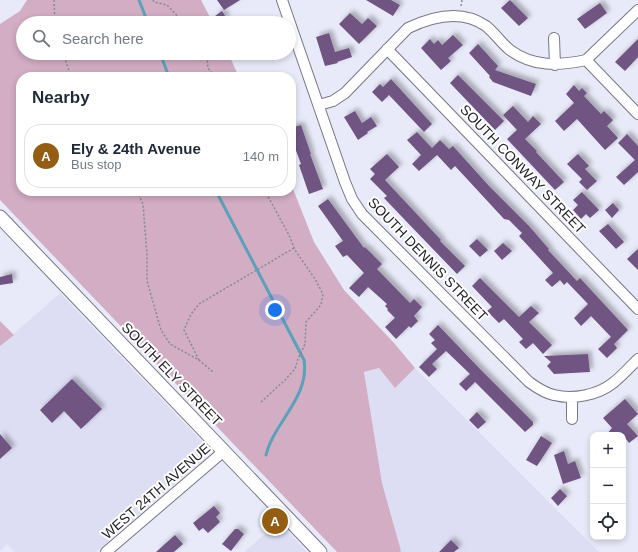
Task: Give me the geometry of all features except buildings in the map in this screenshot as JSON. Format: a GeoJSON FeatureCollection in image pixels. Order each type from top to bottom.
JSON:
{"type":"FeatureCollection","features":[{"type":"Feature","properties":{"kind":"street","name":"SOUTH DENNIS STREET"},"geometry":{"type":"LineString","coordinates":[[282,0],[288,16]]}},
{"type":"Feature","properties":{"kind":"street"},"geometry":{"type":"LineString","coordinates":[[319,105],[333,101],[345,93],[408,28],[420,22],[448,15],[474,19],[487,27],[510,50],[534,61],[555,65],[570,64],[586,60],[638,10]]}},
{"type":"Feature","properties":{"kind":"street"},"geometry":{"type":"LineString","coordinates":[[554,38],[555,65]]}},
{"type":"Feature","properties":{"kind":"street","name":"SOUTH DENNIS STREET"},"geometry":{"type":"LineString","coordinates":[[296,40],[345,182],[352,199],[362,214],[529,382],[553,395],[572,397],[585,395],[600,391],[613,384],[638,359]]}},
{"type":"Feature","properties":{"kind":"street","name":"SOUTH CONWAY STREET"},"geometry":{"type":"LineString","coordinates":[[387,49],[638,309]]}},
{"type":"Feature","properties":{"kind":"street"},"geometry":{"type":"LineString","coordinates":[[586,60],[638,114]]}},
{"type":"Feature","properties":{"kind":"street","name":"SOUTH ELY STREET"},"geometry":{"type":"LineString","coordinates":[[0,217],[320,552]]}},
{"type":"Feature","properties":{"kind":"street"},"geometry":{"type":"LineString","coordinates":[[572,397],[572,419]]}},
{"type":"Feature","properties":{"kind":"street","name":"WEST 24TH AVENUE"},"geometry":{"type":"LineString","coordinates":[[106,552],[224,451]]}},
{"type":"Feature","properties":{"kind":"path"},"geometry":{"type":"LineString","coordinates":[[54,0],[55,16]]}},
{"type":"Feature","properties":{"kind":"path"},"geometry":{"type":"LineString","coordinates":[[153,0],[154,2],[167,5],[177,16]]}},
{"type":"Feature","properties":{"kind":"path"},"geometry":{"type":"LineString","coordinates":[[65,60],[69,72]]}},
{"type":"Feature","properties":{"kind":"path"},"geometry":{"type":"LineString","coordinates":[[208,60],[207,64],[210,72]]}},
{"type":"Feature","properties":{"kind":"path"},"geometry":{"type":"LineString","coordinates":[[139,196],[143,204],[147,255],[147,281],[161,330],[170,344],[199,360],[213,372]]}},
{"type":"Feature","properties":{"kind":"path"},"geometry":{"type":"LineString","coordinates":[[261,402],[295,369],[305,344],[306,322],[321,305],[322,294],[315,279],[294,248],[268,196]]}},
{"type":"Feature","properties":{"kind":"path"},"geometry":{"type":"LineString","coordinates":[[199,360],[184,330],[191,314],[199,304],[294,248]]}},
{"type":"Feature","properties":{"kind":"shaded area"},"geometry":{"type":"Polygon","coordinates":[[[27,0],[201,0],[209,16],[16,16],[16,60],[231,60],[237,72],[16,72],[16,196],[296,196],[314,242],[344,290],[394,343],[415,368],[395,388],[379,368],[364,372],[382,483],[401,551],[400,552],[337,552],[0,200],[0,24],[20,11],[27,0]]]}},
{"type":"Feature","properties":{"kind":"shaded area"},"geometry":{"type":"Polygon","coordinates":[[[60,293],[212,452],[96,552],[14,552],[7,544],[0,551],[0,346],[60,293]]]}},
{"type":"Feature","properties":{"kind":"shaded area"},"geometry":{"type":"Polygon","coordinates":[[[0,321],[14,335],[0,346],[0,321]]]}},
{"type":"Feature","properties":{"kind":"shaded area"},"geometry":{"type":"Polygon","coordinates":[[[379,368],[395,388],[415,368],[599,552],[400,552],[401,551],[382,483],[364,372],[379,368]]]}},
{"type":"Feature","properties":{"kind":"shaded area"},"geometry":{"type":"Polygon","coordinates":[[[279,522],[307,552],[244,552],[279,522]]]}},
{"type":"Feature","properties":{"kind":"waterway"},"geometry":{"type":"LineString","coordinates":[[139,0],[145,16]]}},
{"type":"Feature","properties":{"kind":"waterway"},"geometry":{"type":"LineString","coordinates":[[163,60],[167,72]]}},
{"type":"Feature","properties":{"kind":"waterway"},"geometry":{"type":"LineString","coordinates":[[219,196],[304,360],[302,386],[297,398],[276,431],[266,455]]}},
{"type":"Feature","properties":{"kind":"place","name":"Ely & 24th Avenue"},"geometry":{"type":"Point","coordinates":[275,521]}}]}
